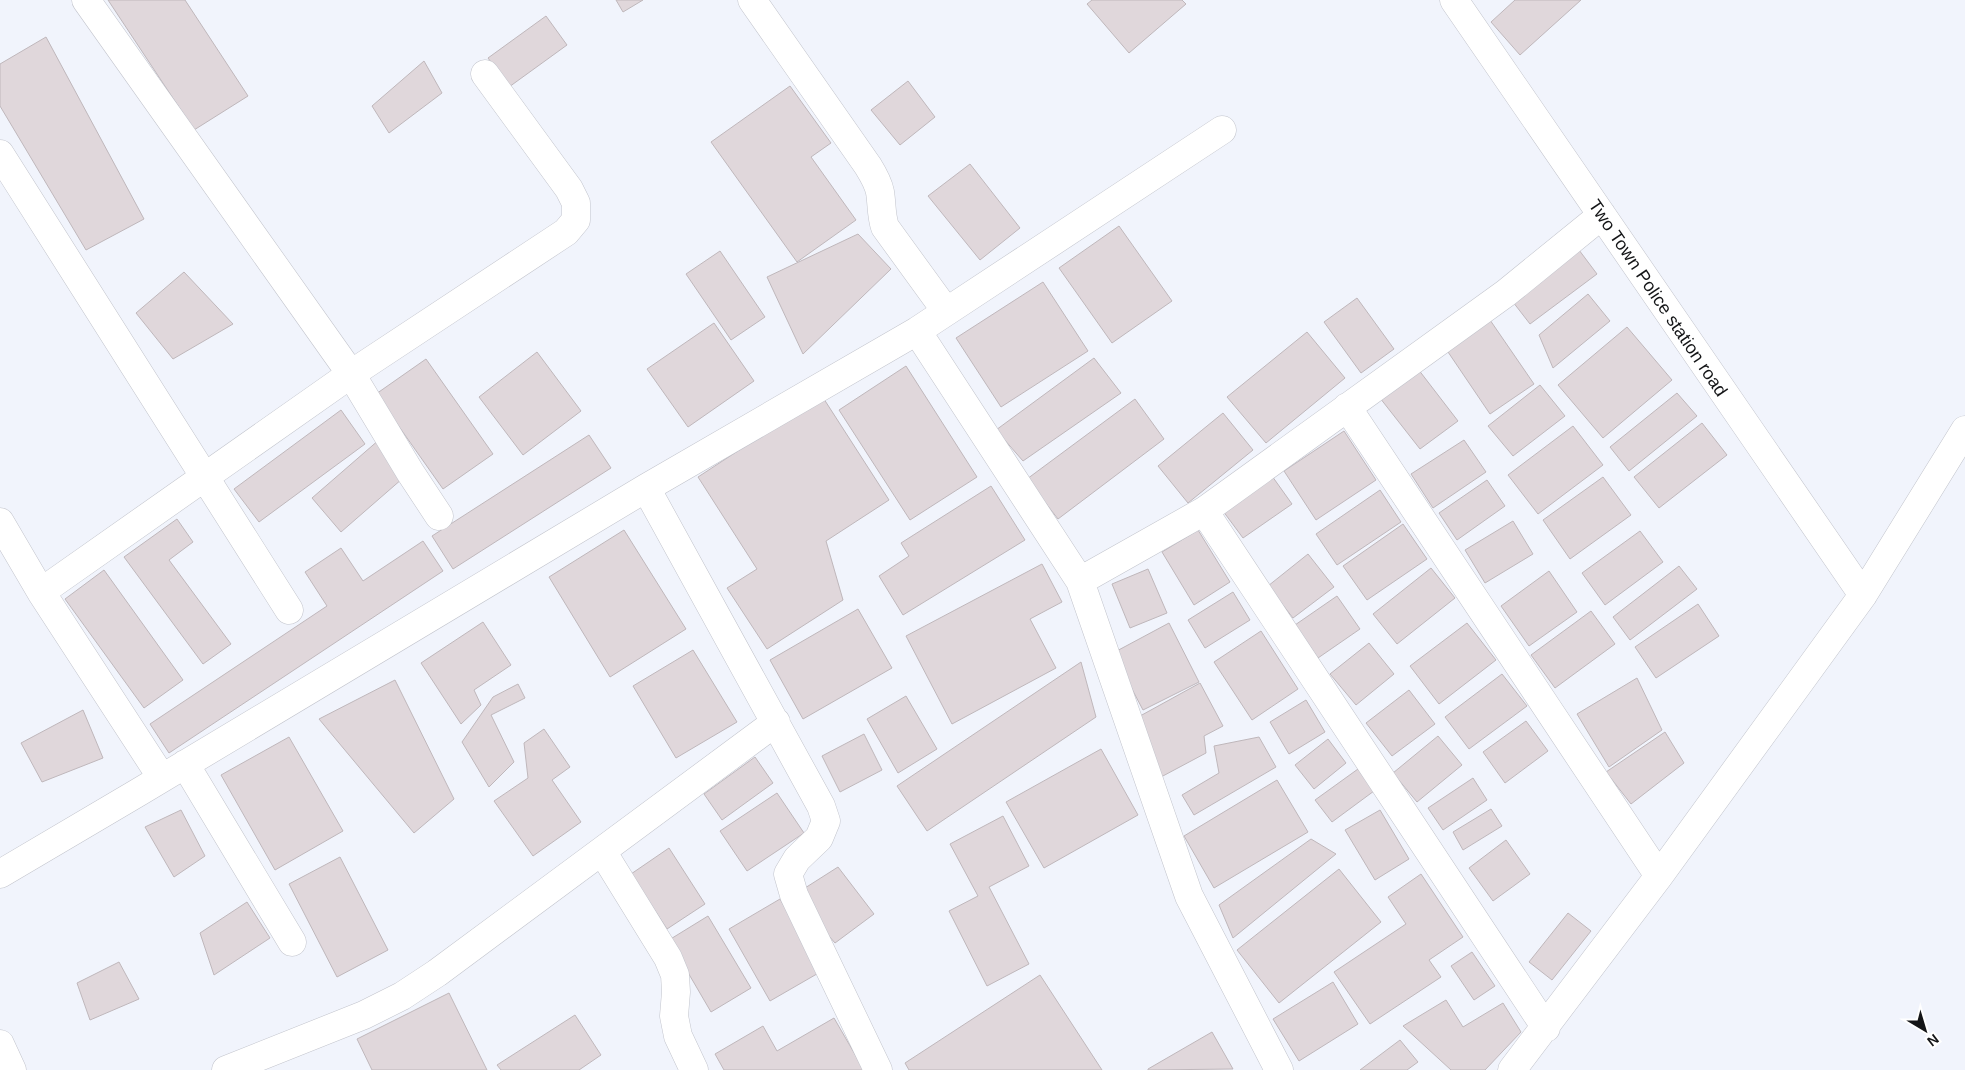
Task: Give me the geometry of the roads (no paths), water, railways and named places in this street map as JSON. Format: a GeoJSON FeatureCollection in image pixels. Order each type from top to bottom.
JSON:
{"type":"FeatureCollection","features":[{"type":"Feature","properties":{"kind":"street"},"geometry":{"type":"LineString","coordinates":[[86,0],[351,374],[439,516]]}},
{"type":"Feature","properties":{"kind":"street"},"geometry":{"type":"LineString","coordinates":[[752,0],[876,178],[880,193],[881,214],[885,227],[946,312]]}},
{"type":"Feature","properties":{"kind":"street","name":"Two Town Police station road"},"geometry":{"type":"LineString","coordinates":[[1454,0],[1863,596]]}},
{"type":"Feature","properties":{"kind":"street"},"geometry":{"type":"LineString","coordinates":[[42,592],[351,374],[566,232],[576,220],[576,203],[569,189],[485,74]]}},
{"type":"Feature","properties":{"kind":"street"},"geometry":{"type":"LineString","coordinates":[[0,874],[646,488],[917,331],[1222,130]]}},
{"type":"Feature","properties":{"kind":"street"},"geometry":{"type":"LineString","coordinates":[[0,154],[290,610]]}},
{"type":"Feature","properties":{"kind":"street"},"geometry":{"type":"LineString","coordinates":[[1080,581],[1204,511],[1506,293],[1602,215]]}},
{"type":"Feature","properties":{"kind":"street"},"geometry":{"type":"LineString","coordinates":[[917,331],[1080,581],[1189,896],[1279,1070]]}},
{"type":"Feature","properties":{"kind":"street"},"geometry":{"type":"LineString","coordinates":[[1347,408],[1659,876]]}},
{"type":"Feature","properties":{"kind":"street"},"geometry":{"type":"LineString","coordinates":[[1512,1070],[1546,1028],[1659,876],[1863,596],[1965,430]]}},
{"type":"Feature","properties":{"kind":"street"},"geometry":{"type":"LineString","coordinates":[[646,488],[821,806],[826,821],[819,838],[797,858],[788,874],[794,895],[878,1070]]}},
{"type":"Feature","properties":{"kind":"street"},"geometry":{"type":"LineString","coordinates":[[1204,511],[1546,1028]]}},
{"type":"Feature","properties":{"kind":"street"},"geometry":{"type":"LineString","coordinates":[[0,522],[42,592],[162,778]]}},
{"type":"Feature","properties":{"kind":"street"},"geometry":{"type":"LineString","coordinates":[[226,1070],[364,1015],[402,996],[776,722]]}},
{"type":"Feature","properties":{"kind":"street"},"geometry":{"type":"LineString","coordinates":[[185,764],[292,942]]}},
{"type":"Feature","properties":{"kind":"street"},"geometry":{"type":"LineString","coordinates":[[602,851],[668,958],[675,975],[674,1016],[678,1036],[694,1070]]}},
{"type":"Feature","properties":{"kind":"street"},"geometry":{"type":"LineString","coordinates":[[0,1044],[12,1070]]}}]}
